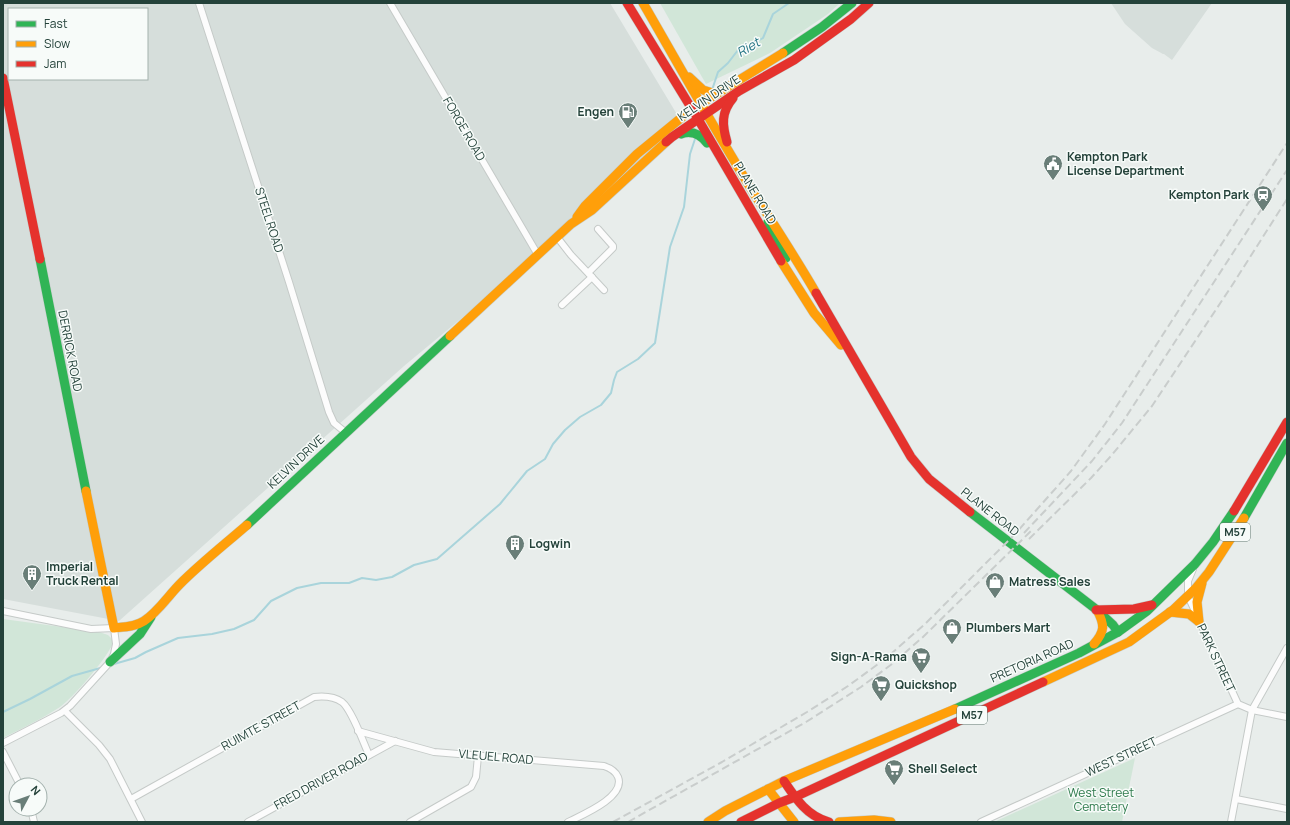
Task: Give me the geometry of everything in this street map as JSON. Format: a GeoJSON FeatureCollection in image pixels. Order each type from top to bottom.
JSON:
{"type":"FeatureCollection","features":[{"type":"Feature","properties":{"kind":"main road","name":"PLANE ROAD"},"geometry":{"type":"LineString","coordinates":[[627,3],[698,119],[780,262],[814,313],[844,348],[871,389]]}},
{"type":"Feature","properties":{"kind":"main road","name":"PLANE ROAD"},"geometry":{"type":"LineString","coordinates":[[643,3],[679,68],[756,196],[797,260],[911,457],[928,479],[1097,610],[1113,625],[1118,632]]}},
{"type":"Feature","properties":{"kind":"main road","name":"KELVIN DRIVE"},"geometry":{"type":"LineString","coordinates":[[114,628],[136,625],[154,613],[179,585],[209,556],[246,526],[345,432],[571,224],[586,206],[637,154],[692,109],[816,30],[852,3]]}},
{"type":"Feature","properties":{"kind":"main road","name":"KELVIN DRIVE"},"geometry":{"type":"LineString","coordinates":[[571,224],[592,210],[672,137],[739,91],[794,60],[851,19],[869,3]]}},
{"type":"Feature","properties":{"kind":"main road"},"geometry":{"type":"LineString","coordinates":[[679,68],[703,90],[716,94]]}},
{"type":"Feature","properties":{"kind":"main road","name":"DERRICK ROAD"},"geometry":{"type":"LineString","coordinates":[[3,78],[114,628]]}},
{"type":"Feature","properties":{"kind":"main road"},"geometry":{"type":"LineString","coordinates":[[733,158],[724,132],[722,120],[724,110],[739,91]]}},
{"type":"Feature","properties":{"kind":"main road"},"geometry":{"type":"LineString","coordinates":[[672,137],[684,132],[695,132],[704,138],[718,154]]}},
{"type":"Feature","properties":{"kind":"main road"},"geometry":{"type":"LineString","coordinates":[[756,196],[774,237],[786,258]]}},
{"type":"Feature","properties":{"kind":"main road","name":"PRETORIA ROAD"},"geometry":{"type":"LineString","coordinates":[[708,822],[725,811],[784,781],[914,727],[1091,647],[1118,632],[1155,605],[1195,564],[1213,542],[1234,511],[1287,422]]}},
{"type":"Feature","properties":{"kind":"main road","name":"PRETORIA ROAD"},"geometry":{"type":"LineString","coordinates":[[741,822],[916,740],[1113,651],[1129,642],[1170,612],[1195,589],[1204,578],[1234,533],[1287,443]]}},
{"type":"Feature","properties":{"kind":"main road"},"geometry":{"type":"LineString","coordinates":[[1199,622],[1196,602],[1204,578]]}},
{"type":"Feature","properties":{"kind":"main road"},"geometry":{"type":"LineString","coordinates":[[1091,647],[1099,638],[1104,626],[1097,610],[1134,609],[1155,605]]}},
{"type":"Feature","properties":{"kind":"main road"},"geometry":{"type":"LineString","coordinates":[[1170,612],[1188,614],[1199,622]]}},
{"type":"Feature","properties":{"kind":"main road"},"geometry":{"type":"LineString","coordinates":[[110,662],[140,634],[154,613]]}},
{"type":"Feature","properties":{"kind":"main road"},"geometry":{"type":"LineString","coordinates":[[1113,651],[1119,641],[1118,632],[1132,632],[1147,629]]}},
{"type":"Feature","properties":{"kind":"main road"},"geometry":{"type":"LineString","coordinates":[[914,727],[916,740]]}},
{"type":"Feature","properties":{"kind":"main road"},"geometry":{"type":"LineString","coordinates":[[784,781],[808,813],[816,819],[829,822]]}},
{"type":"Feature","properties":{"kind":"main road"},"geometry":{"type":"LineString","coordinates":[[768,789],[794,822]]}},
{"type":"Feature","properties":{"kind":"main road"},"geometry":{"type":"LineString","coordinates":[[808,813],[805,802],[809,790]]}},
{"type":"Feature","properties":{"kind":"main road"},"geometry":{"type":"LineString","coordinates":[[839,822],[874,820],[891,822]]}},
{"type":"Feature","properties":{"kind":"street","name":"STEEL ROAD"},"geometry":{"type":"LineString","coordinates":[[199,3],[329,412],[334,423],[345,432]]}},
{"type":"Feature","properties":{"kind":"street","name":"FORGE ROAD"},"geometry":{"type":"LineString","coordinates":[[390,3],[538,255]]}},
{"type":"Feature","properties":{"kind":"street"},"geometry":{"type":"LineString","coordinates":[[562,305],[613,248],[613,246],[598,229]]}},
{"type":"Feature","properties":{"kind":"street"},"geometry":{"type":"LineString","coordinates":[[557,237],[604,290]]}},
{"type":"Feature","properties":{"kind":"street","name":"PARK STREET"},"geometry":{"type":"LineString","coordinates":[[1195,564],[1188,581],[1188,596],[1238,704],[1252,710],[1287,717]]}},
{"type":"Feature","properties":{"kind":"street","name":"KELVIN DRIVE"},"geometry":{"type":"LineString","coordinates":[[3,611],[91,629],[114,628]]}},
{"type":"Feature","properties":{"kind":"street"},"geometry":{"type":"LineString","coordinates":[[3,744],[65,711],[110,662],[116,649],[114,628]]}},
{"type":"Feature","properties":{"kind":"street"},"geometry":{"type":"LineString","coordinates":[[1231,822],[1252,710],[1287,648]]}},
{"type":"Feature","properties":{"kind":"street","name":"RUIMTE STREET"},"geometry":{"type":"LineString","coordinates":[[131,799],[314,697],[330,698],[343,703],[348,710],[369,755]]}},
{"type":"Feature","properties":{"kind":"street","name":"WEST STREET"},"geometry":{"type":"LineString","coordinates":[[982,822],[1238,704]]}},
{"type":"Feature","properties":{"kind":"street"},"geometry":{"type":"LineString","coordinates":[[65,711],[105,753],[114,766],[142,822]]}},
{"type":"Feature","properties":{"kind":"street","name":"VLEUEL ROAD"},"geometry":{"type":"LineString","coordinates":[[358,731],[434,752],[604,766],[610,769],[617,776],[619,783],[617,791],[610,799],[568,822]]}},
{"type":"Feature","properties":{"kind":"street","name":"FRED DRIVER ROAD"},"geometry":{"type":"LineString","coordinates":[[248,822],[395,741]]}},
{"type":"Feature","properties":{"kind":"street"},"geometry":{"type":"LineString","coordinates":[[3,752],[16,777]]}},
{"type":"Feature","properties":{"kind":"street"},"geometry":{"type":"LineString","coordinates":[[410,822],[470,787],[476,777],[478,756]]}},
{"type":"Feature","properties":{"kind":"street"},"geometry":{"type":"LineString","coordinates":[[1236,799],[1287,809]]}},
{"type":"Feature","properties":{"kind":"shaded area"},"geometry":{"type":"Polygon","coordinates":[[[3,3],[610,3],[687,131],[404,366],[119,621],[3,599],[3,3]]]}},
{"type":"Feature","properties":{"kind":"shaded area"},"geometry":{"type":"Polygon","coordinates":[[[1111,3],[1212,3],[1172,60],[1152,48],[1125,24],[1111,3]]]}},
{"type":"Feature","properties":{"kind":"green space"},"geometry":{"type":"Polygon","coordinates":[[[660,3],[840,3],[828,14],[770,53],[706,84],[660,3]]]}},
{"type":"Feature","properties":{"kind":"green space"},"geometry":{"type":"Polygon","coordinates":[[[3,619],[99,632],[108,635],[114,641],[111,648],[98,666],[82,686],[66,702],[46,716],[3,738],[3,619]]]}},
{"type":"Feature","properties":{"kind":"green space","name":"West Street Cemetery"},"geometry":{"type":"Polygon","coordinates":[[[1135,758],[1122,822],[994,822],[1135,758]]]}},
{"type":"Feature","properties":{"kind":"waterway","name":"Riet"},"geometry":{"type":"LineString","coordinates":[[712,90],[718,72],[728,63],[738,50],[763,38],[773,14],[789,3]]}},
{"type":"Feature","properties":{"kind":"waterway"},"geometry":{"type":"LineString","coordinates":[[114,664],[135,658],[178,638],[212,634],[234,629],[254,620],[271,601],[297,588],[321,583],[349,583],[362,578],[376,580],[392,577],[414,565],[437,559],[500,504],[527,471],[545,459],[553,444],[565,430],[580,417],[601,405],[611,393],[617,372],[638,359],[655,343],[670,247],[684,207],[690,154],[696,136]]}},
{"type":"Feature","properties":{"kind":"waterway"},"geometry":{"type":"LineString","coordinates":[[3,712],[72,676],[104,667]]}},
{"type":"Feature","properties":{"kind":"railway"},"geometry":{"type":"LineString","coordinates":[[613,822],[722,762],[848,686],[885,659],[925,624],[1016,533],[1071,471],[1105,424],[1287,143]]}},
{"type":"Feature","properties":{"kind":"railway"},"geometry":{"type":"LineString","coordinates":[[1024,533],[1092,461],[1122,423],[1287,170]]}},
{"type":"Feature","properties":{"kind":"railway"},"geometry":{"type":"LineString","coordinates":[[1029,539],[1091,478],[1152,406],[1287,199]]}},
{"type":"Feature","properties":{"kind":"railway"},"geometry":{"type":"LineString","coordinates":[[628,822],[806,722],[861,687],[892,664],[923,637],[1031,531]]}},
{"type":"Feature","properties":{"kind":"traffic: fast"},"geometry":{"type":"LineString","coordinates":[[783,53],[822,27],[852,3]]}},
{"type":"Feature","properties":{"kind":"traffic: fast"},"geometry":{"type":"LineString","coordinates":[[681,134],[689,132],[696,134],[702,137],[707,143]]}},
{"type":"Feature","properties":{"kind":"traffic: fast"},"geometry":{"type":"LineString","coordinates":[[768,222],[786,258]]}},
{"type":"Feature","properties":{"kind":"traffic: fast"},"geometry":{"type":"LineString","coordinates":[[40,259],[86,491]]}},
{"type":"Feature","properties":{"kind":"traffic: fast"},"geometry":{"type":"LineString","coordinates":[[247,525],[450,336]]}},
{"type":"Feature","properties":{"kind":"traffic: fast"},"geometry":{"type":"LineString","coordinates":[[1244,518],[1287,443]]}},
{"type":"Feature","properties":{"kind":"traffic: fast"},"geometry":{"type":"LineString","coordinates":[[955,709],[1079,653],[1118,632],[1147,611],[1195,564],[1213,542],[1234,511]]}},
{"type":"Feature","properties":{"kind":"traffic: fast"},"geometry":{"type":"LineString","coordinates":[[970,512],[1097,610],[1113,625],[1118,632]]}},
{"type":"Feature","properties":{"kind":"traffic: fast"},"geometry":{"type":"LineString","coordinates":[[110,662],[140,634],[151,617]]}},
{"type":"Feature","properties":{"kind":"traffic: slow"},"geometry":{"type":"LineString","coordinates":[[643,3],[726,147],[816,293]]}},
{"type":"Feature","properties":{"kind":"traffic: slow"},"geometry":{"type":"LineString","coordinates":[[577,217],[585,206],[637,154],[692,109],[783,53]]}},
{"type":"Feature","properties":{"kind":"traffic: slow"},"geometry":{"type":"LineString","coordinates":[[689,77],[703,90],[716,94]]}},
{"type":"Feature","properties":{"kind":"traffic: slow"},"geometry":{"type":"LineString","coordinates":[[450,336],[571,224],[592,210],[666,142]]}},
{"type":"Feature","properties":{"kind":"traffic: slow"},"geometry":{"type":"LineString","coordinates":[[781,261],[814,313],[841,345]]}},
{"type":"Feature","properties":{"kind":"traffic: slow"},"geometry":{"type":"LineString","coordinates":[[86,491],[114,628],[129,626],[144,621],[158,609],[204,561],[247,525]]}},
{"type":"Feature","properties":{"kind":"traffic: slow"},"geometry":{"type":"LineString","coordinates":[[1043,682],[1129,642],[1173,610],[1196,588],[1209,572],[1244,518]]}},
{"type":"Feature","properties":{"kind":"traffic: slow"},"geometry":{"type":"LineString","coordinates":[[1199,622],[1197,602],[1202,583]]}},
{"type":"Feature","properties":{"kind":"traffic: slow"},"geometry":{"type":"LineString","coordinates":[[1094,644],[1103,628],[1097,610]]}},
{"type":"Feature","properties":{"kind":"traffic: slow"},"geometry":{"type":"LineString","coordinates":[[1170,612],[1189,614],[1198,621]]}},
{"type":"Feature","properties":{"kind":"traffic: slow"},"geometry":{"type":"LineString","coordinates":[[708,822],[725,811],[784,781],[955,709]]}},
{"type":"Feature","properties":{"kind":"traffic: slow"},"geometry":{"type":"LineString","coordinates":[[768,789],[794,822]]}},
{"type":"Feature","properties":{"kind":"traffic: slow"},"geometry":{"type":"LineString","coordinates":[[839,822],[874,820],[891,822]]}},
{"type":"Feature","properties":{"kind":"traffic: jam"},"geometry":{"type":"LineString","coordinates":[[627,3],[698,119],[781,261]]}},
{"type":"Feature","properties":{"kind":"traffic: jam"},"geometry":{"type":"LineString","coordinates":[[666,142],[739,91],[794,60],[851,19],[869,3]]}},
{"type":"Feature","properties":{"kind":"traffic: jam"},"geometry":{"type":"LineString","coordinates":[[3,78],[40,259]]}},
{"type":"Feature","properties":{"kind":"traffic: jam"},"geometry":{"type":"LineString","coordinates":[[727,142],[724,130],[724,119],[726,108],[733,98]]}},
{"type":"Feature","properties":{"kind":"traffic: jam"},"geometry":{"type":"LineString","coordinates":[[816,293],[911,457],[929,479],[970,512]]}},
{"type":"Feature","properties":{"kind":"traffic: jam"},"geometry":{"type":"LineString","coordinates":[[1234,511],[1287,422]]}},
{"type":"Feature","properties":{"kind":"traffic: jam"},"geometry":{"type":"LineString","coordinates":[[1096,610],[1134,609],[1152,605]]}},
{"type":"Feature","properties":{"kind":"traffic: jam"},"geometry":{"type":"LineString","coordinates":[[741,822],[779,803],[795,797],[1043,682]]}},
{"type":"Feature","properties":{"kind":"traffic: jam"},"geometry":{"type":"LineString","coordinates":[[784,781],[808,811],[814,816],[829,822]]}},
{"type":"Feature","properties":{"kind":"place","name":"Engen"},"geometry":{"type":"Point","coordinates":[628,129]}},
{"type":"Feature","properties":{"kind":"place","name":"Kempton Park License Department"},"geometry":{"type":"Point","coordinates":[1053,181]}},
{"type":"Feature","properties":{"kind":"place","name":"Kempton Park"},"geometry":{"type":"Point","coordinates":[1263,212]}},
{"type":"Feature","properties":{"kind":"place","name":"Logwin"},"geometry":{"type":"Point","coordinates":[515,561]}},
{"type":"Feature","properties":{"kind":"place","name":"Imperial Truck Rental"},"geometry":{"type":"Point","coordinates":[32,591]}},
{"type":"Feature","properties":{"kind":"place","name":"Matress Sales"},"geometry":{"type":"Point","coordinates":[995,599]}},
{"type":"Feature","properties":{"kind":"place","name":"Plumbers Mart"},"geometry":{"type":"Point","coordinates":[952,645]}},
{"type":"Feature","properties":{"kind":"place","name":"Sign-A-Rama"},"geometry":{"type":"Point","coordinates":[921,674]}},
{"type":"Feature","properties":{"kind":"place","name":"Quickshop"},"geometry":{"type":"Point","coordinates":[881,702]}},
{"type":"Feature","properties":{"kind":"place","name":"Shell Select"},"geometry":{"type":"Point","coordinates":[894,786]}}]}
